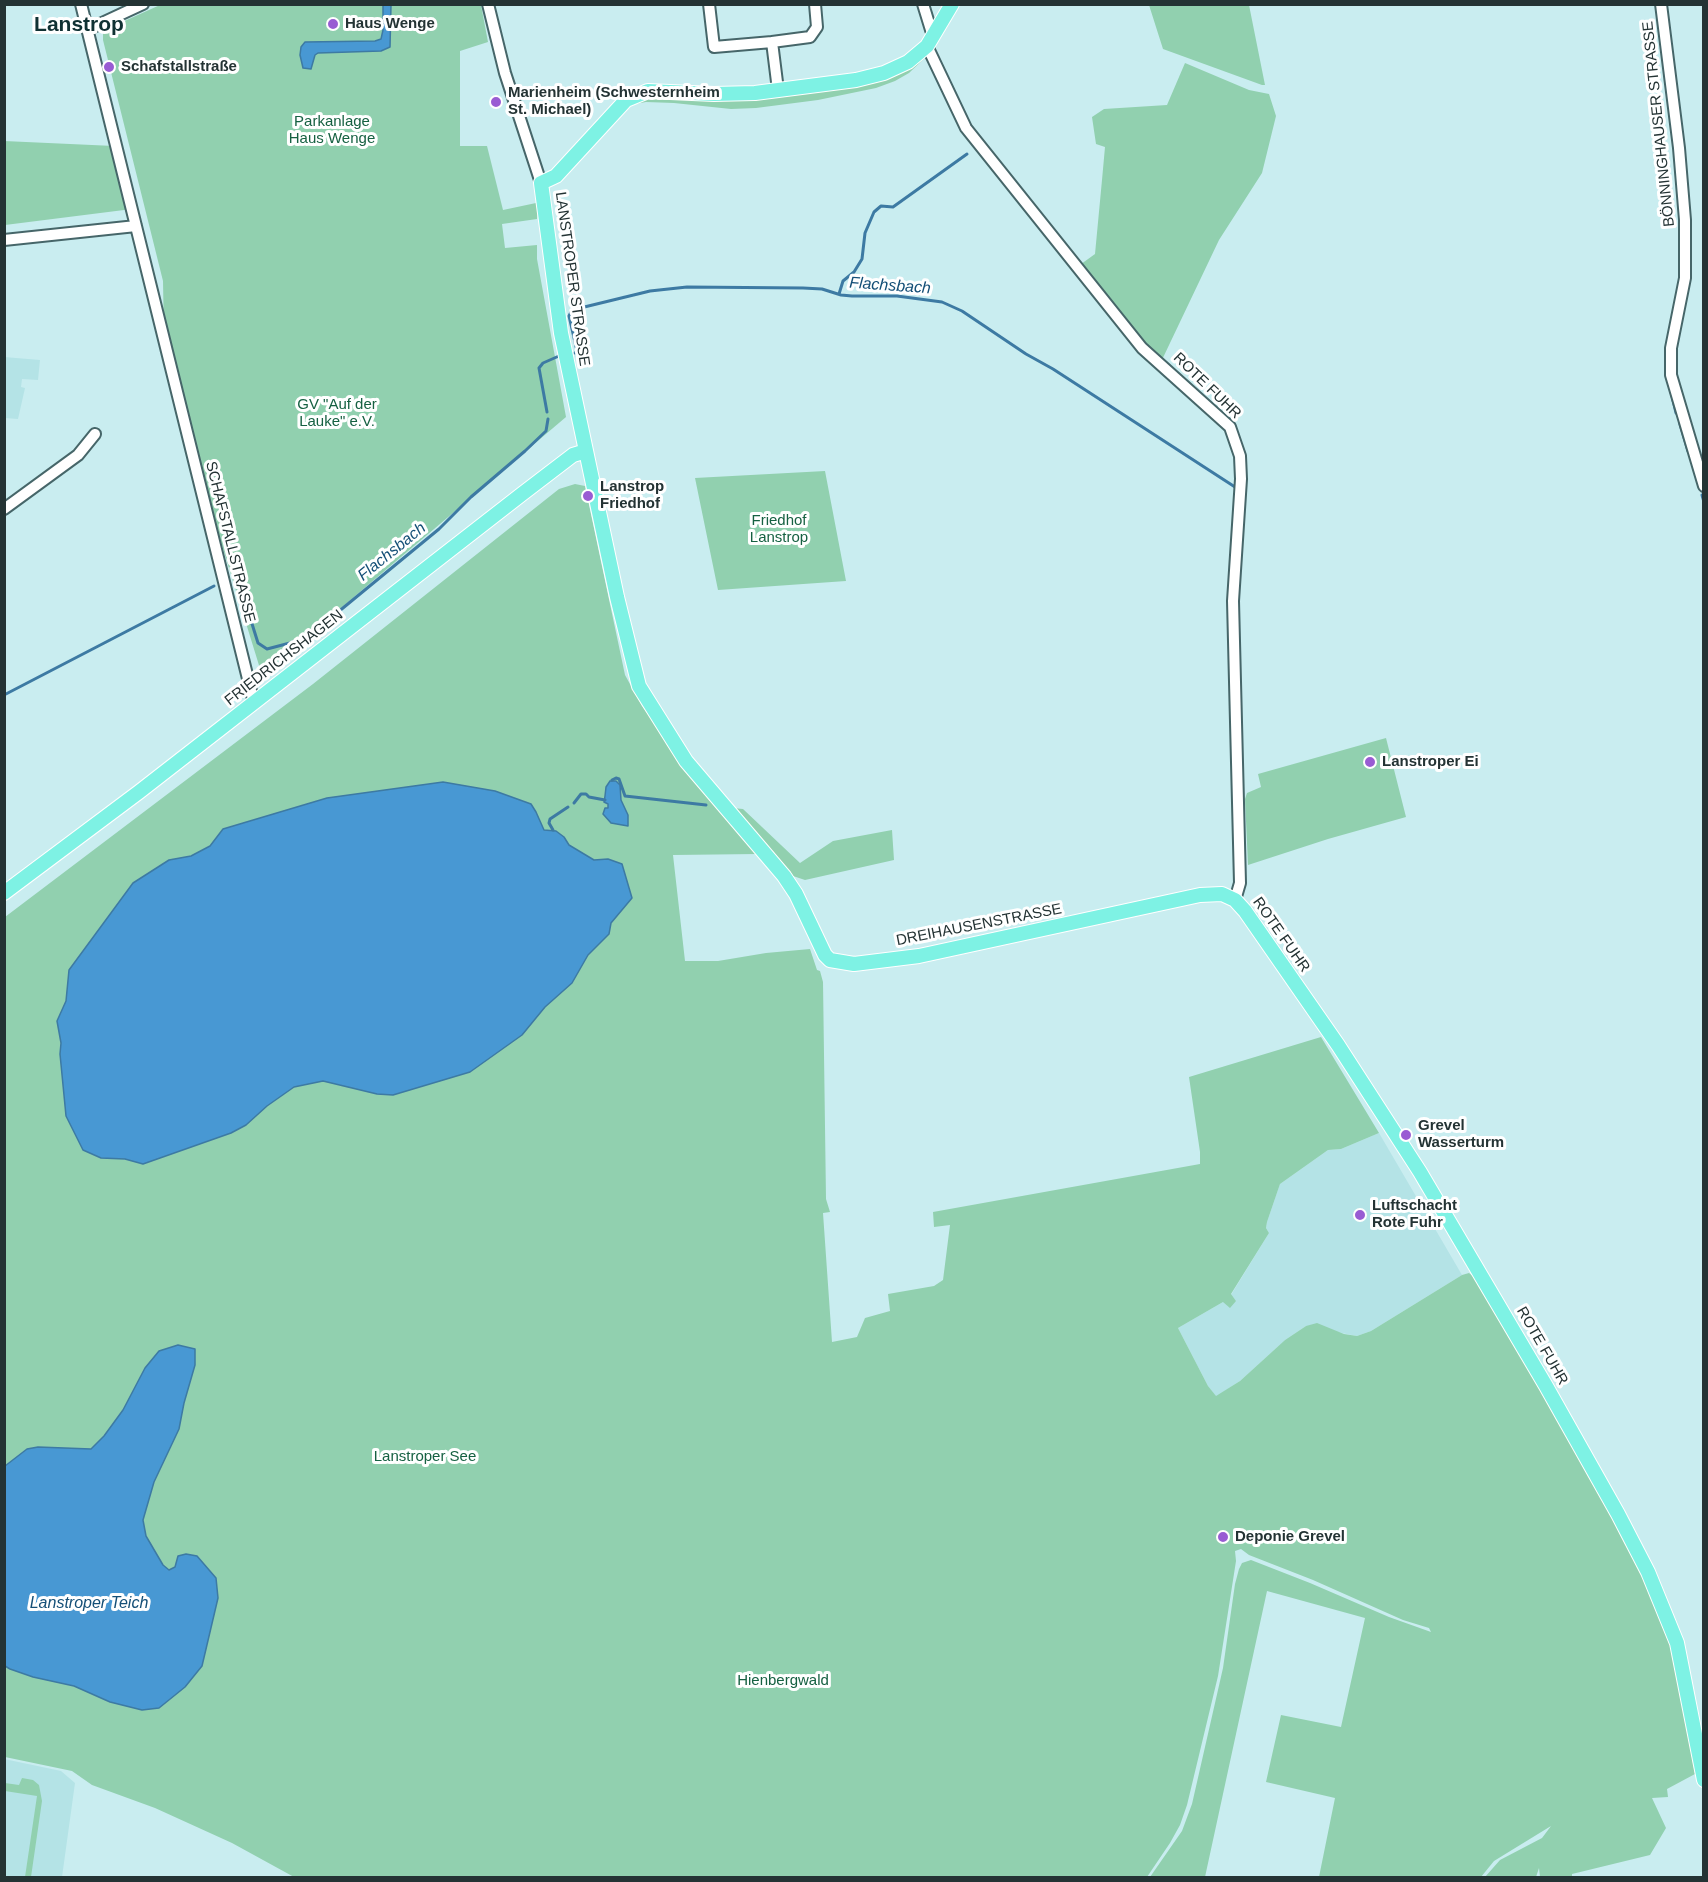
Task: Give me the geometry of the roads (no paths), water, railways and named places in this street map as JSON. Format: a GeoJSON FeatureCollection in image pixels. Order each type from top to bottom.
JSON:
{"type":"FeatureCollection","features":[{"type":"Feature","properties":{"kind":"main road"},"geometry":{"type":"LineString","coordinates":[[541,183],[556,176],[626,100],[648,91],[714,94],[778,90],[884,74],[908,62],[931,40],[952,4]]}},
{"type":"Feature","properties":{"kind":"main road","name":"LANSTROPER STRASSE"},"geometry":{"type":"LineString","coordinates":[[541,183],[561,333],[617,597]]}},
{"type":"Feature","properties":{"kind":"main road","name":"FRIEDRICHSHAGEN"},"geometry":{"type":"LineString","coordinates":[[4,893],[254,703],[573,455],[586,451]]}},
{"type":"Feature","properties":{"kind":"main road","name":"DREIHAUSENSTRASSE"},"geometry":{"type":"LineString","coordinates":[[617,597],[633,669],[643,696],[686,761],[784,876],[796,894],[822,950],[830,960],[854,964],[919,956],[1200,895],[1222,894],[1235,900]]}},
{"type":"Feature","properties":{"kind":"main road","name":"ROTE FUHR"},"geometry":{"type":"LineString","coordinates":[[1235,900],[1245,911],[1338,1046],[1415,1164],[1546,1386],[1618,1514],[1648,1572],[1673,1633],[1704,1780]]}},
{"type":"Feature","properties":{"kind":"street","name":"SCHAFSTALLSTRASSE"},"geometry":{"type":"LineString","coordinates":[[81,4],[254,703]]}},
{"type":"Feature","properties":{"kind":"street"},"geometry":{"type":"LineString","coordinates":[[87,30],[143,4]]}},
{"type":"Feature","properties":{"kind":"street","name":"LANSTROPER STRASSE"},"geometry":{"type":"LineString","coordinates":[[488,4],[505,73],[541,183]]}},
{"type":"Feature","properties":{"kind":"street"},"geometry":{"type":"LineString","coordinates":[[710,4],[714,47],[810,37],[817,27],[815,4]]}},
{"type":"Feature","properties":{"kind":"street","name":"ROTE FUHR"},"geometry":{"type":"LineString","coordinates":[[922,4],[931,40],[950,96],[966,128],[1142,348],[1230,427],[1240,456],[1241,478],[1233,601],[1240,883],[1235,900]]}},
{"type":"Feature","properties":{"kind":"street","name":"BÖNNINGHAUSER STRASSE"},"geometry":{"type":"LineString","coordinates":[[1661,4],[1679,148],[1685,220],[1685,279],[1671,348],[1671,375],[1704,486]]}},
{"type":"Feature","properties":{"kind":"street"},"geometry":{"type":"LineString","coordinates":[[772,42],[778,90]]}},
{"type":"Feature","properties":{"kind":"street"},"geometry":{"type":"LineString","coordinates":[[4,240],[136,226]]}},
{"type":"Feature","properties":{"kind":"street"},"geometry":{"type":"LineString","coordinates":[[4,510],[78,455],[95,434]]}},
{"type":"Feature","properties":{"kind":"water"},"geometry":{"type":"Polygon","coordinates":[[[383,5],[391,5],[390,47],[381,51],[318,53],[315,55],[311,69],[303,68],[300,55],[301,47],[305,42],[381,39],[383,5]]]}},
{"type":"Feature","properties":{"kind":"water"},"geometry":{"type":"Polygon","coordinates":[[[610,781],[616,781],[620,785],[621,800],[628,815],[628,826],[611,823],[603,814],[605,808],[608,808],[608,804],[604,802],[606,787],[610,781]]]}},
{"type":"Feature","properties":{"kind":"water"},"geometry":{"type":"Polygon","coordinates":[[[443,782],[495,791],[531,804],[544,830],[556,831],[569,845],[594,860],[608,859],[622,864],[632,898],[611,923],[609,934],[588,955],[572,983],[545,1007],[522,1035],[470,1072],[393,1095],[377,1094],[323,1081],[294,1087],[267,1106],[246,1125],[231,1133],[143,1164],[125,1159],[101,1158],[83,1150],[66,1116],[61,1043],[57,1021],[66,1001],[69,970],[133,883],[169,860],[191,856],[210,846],[223,829],[327,798],[443,782]]]}},
{"type":"Feature","properties":{"kind":"water","name":"Lanstroper Teich"},"geometry":{"type":"Polygon","coordinates":[[[178,1345],[195,1349],[195,1365],[179,1429],[154,1482],[143,1520],[146,1536],[163,1565],[169,1570],[175,1567],[178,1556],[186,1554],[197,1556],[216,1578],[218,1598],[202,1666],[185,1687],[159,1708],[142,1710],[110,1702],[74,1686],[33,1677],[5,1666],[5,1466],[27,1449],[38,1447],[91,1449],[104,1436],[123,1410],[145,1368],[159,1351],[178,1345]]]}},
{"type":"Feature","properties":{"kind":"waterway"},"geometry":{"type":"LineString","coordinates":[[839,294],[843,281],[854,272],[862,259],[865,233],[874,212],[881,206],[893,207],[967,154]]}},
{"type":"Feature","properties":{"kind":"waterway","name":"Flachsbach"},"geometry":{"type":"LineString","coordinates":[[575,353],[577,351],[569,316],[572,310],[650,291],[687,287],[803,288],[822,289],[841,295],[897,296],[942,302],[962,311],[1235,487]]}},
{"type":"Feature","properties":{"kind":"waterway","name":"Flachsbach"},"geometry":{"type":"LineString","coordinates":[[547,412],[539,368],[543,363],[559,356]]}},
{"type":"Feature","properties":{"kind":"waterway"},"geometry":{"type":"LineString","coordinates":[[1671,392],[1676,413]]}},
{"type":"Feature","properties":{"kind":"waterway","name":"Flachsbach"},"geometry":{"type":"LineString","coordinates":[[246,608],[258,643],[267,649],[290,643],[315,631],[439,529],[471,497],[525,451],[546,431],[548,419]]}},
{"type":"Feature","properties":{"kind":"waterway"},"geometry":{"type":"LineString","coordinates":[[1680,424],[1688,451]]}},
{"type":"Feature","properties":{"kind":"waterway"},"geometry":{"type":"LineString","coordinates":[[1702,495],[1704,502]]}},
{"type":"Feature","properties":{"kind":"waterway","name":"Flachsbach"},"geometry":{"type":"LineString","coordinates":[[4,695],[214,586]]}},
{"type":"Feature","properties":{"kind":"waterway"},"geometry":{"type":"LineString","coordinates":[[612,780],[619,779],[625,796],[706,805]]}},
{"type":"Feature","properties":{"kind":"waterway"},"geometry":{"type":"LineString","coordinates":[[574,803],[581,794],[605,800]]}},
{"type":"Feature","properties":{"kind":"waterway"},"geometry":{"type":"LineString","coordinates":[[553,830],[549,823],[550,819],[568,807]]}},
{"type":"Feature","properties":{"kind":"place","name":"Haus Wenge"},"geometry":{"type":"Point","coordinates":[333,24]}},
{"type":"Feature","properties":{"kind":"place","name":"Schafstallstraße"},"geometry":{"type":"Point","coordinates":[109,67]}},
{"type":"Feature","properties":{"kind":"place","name":"Marienheim (Schwesternheim St. Michael)"},"geometry":{"type":"Point","coordinates":[496,102]}},
{"type":"Feature","properties":{"kind":"place","name":"Lanstrop Friedhof"},"geometry":{"type":"Point","coordinates":[588,496]}},
{"type":"Feature","properties":{"kind":"place","name":"Lanstroper Ei"},"geometry":{"type":"Point","coordinates":[1370,762]}},
{"type":"Feature","properties":{"kind":"place","name":"Grevel Wasserturm"},"geometry":{"type":"Point","coordinates":[1406,1135]}},
{"type":"Feature","properties":{"kind":"place","name":"Luftschacht Rote Fuhr"},"geometry":{"type":"Point","coordinates":[1360,1215]}},
{"type":"Feature","properties":{"kind":"place","name":"Deponie Grevel"},"geometry":{"type":"Point","coordinates":[1223,1537]}},
{"type":"Feature","properties":{"kind":"district","name":"Lanstrop"},"geometry":{"type":"Point","coordinates":[79,25]}},
{"type":"Feature","properties":{"kind":"park label","name":"Parkanlage Haus Wenge"},"geometry":{"type":"Point","coordinates":[332,130]}},
{"type":"Feature","properties":{"kind":"park label","name":"GV \"Auf der Lauke\" e.V."},"geometry":{"type":"Point","coordinates":[337,414]}},
{"type":"Feature","properties":{"kind":"park label","name":"Friedhof Lanstrop"},"geometry":{"type":"Point","coordinates":[779,530]}},
{"type":"Feature","properties":{"kind":"park label","name":"Lanstroper See"},"geometry":{"type":"Point","coordinates":[425,1457]}},
{"type":"Feature","properties":{"kind":"park label","name":"Hienbergwald"},"geometry":{"type":"Point","coordinates":[783,1681]}}]}
